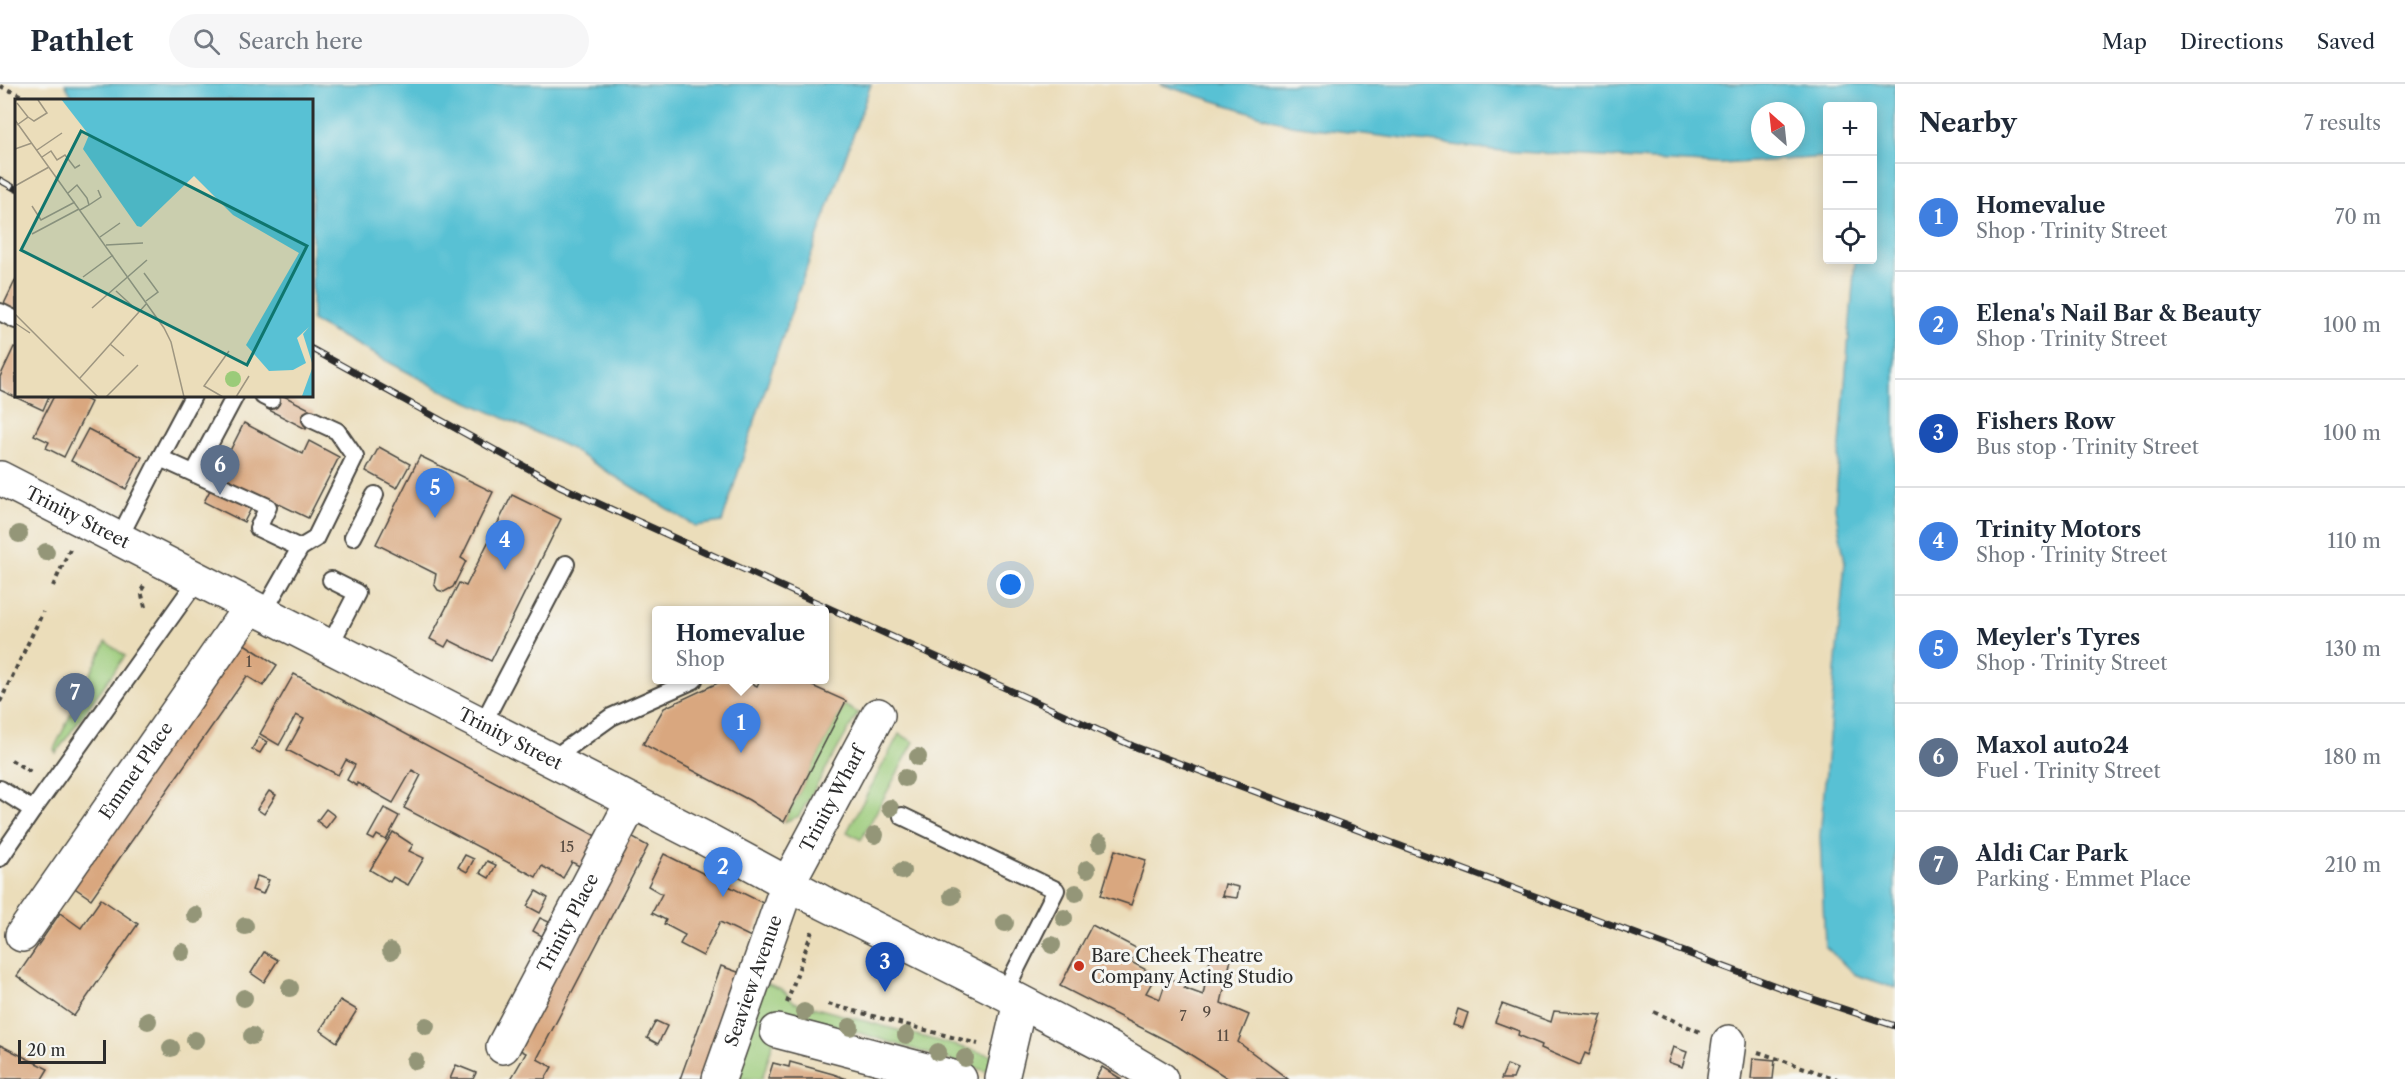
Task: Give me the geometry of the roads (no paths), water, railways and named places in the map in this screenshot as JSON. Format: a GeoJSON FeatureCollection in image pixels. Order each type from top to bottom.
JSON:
{"type":"FeatureCollection","features":[{"type":"Feature","properties":{"kind":"street","name":"Trinity Street"},"geometry":{"type":"LineString","coordinates":[[0,478],[632,801],[822,902],[1012,997],[1109,1048],[1161,1079]]}},
{"type":"Feature","properties":{"kind":"street","name":"Emmet Place"},"geometry":{"type":"LineString","coordinates":[[22,935],[257,610]]}},
{"type":"Feature","properties":{"kind":"street","name":"Trinity Wharf"},"geometry":{"type":"LineString","coordinates":[[788,883],[878,715]]}},
{"type":"Feature","properties":{"kind":"street","name":"Trinity Place"},"geometry":{"type":"LineString","coordinates":[[503,1047],[632,801]]}},
{"type":"Feature","properties":{"kind":"street","name":"Seaview Avenue"},"geometry":{"type":"LineString","coordinates":[[719,1079],[788,883]]}},
{"type":"Feature","properties":{"kind":"street"},"geometry":{"type":"LineString","coordinates":[[1005,1065],[1012,997]]}},
{"type":"Feature","properties":{"kind":"street"},"geometry":{"type":"LineString","coordinates":[[777,1031],[960,1079]]}},
{"type":"Feature","properties":{"kind":"street"},"geometry":{"type":"LineString","coordinates":[[1724,1079],[1729,1042]]}},
{"type":"Feature","properties":{"kind":"lane"},"geometry":{"type":"LineString","coordinates":[[0,312],[15,320]]}},
{"type":"Feature","properties":{"kind":"lane"},"geometry":{"type":"LineString","coordinates":[[119,538],[192,398]]}},
{"type":"Feature","properties":{"kind":"lane"},"geometry":{"type":"LineString","coordinates":[[194,473],[234,398]]}},
{"type":"Feature","properties":{"kind":"lane"},"geometry":{"type":"LineString","coordinates":[[257,610],[300,548],[315,539],[355,457],[337,431],[311,419]]}},
{"type":"Feature","properties":{"kind":"lane"},"geometry":{"type":"LineString","coordinates":[[160,458],[268,507],[258,528],[300,548]]}},
{"type":"Feature","properties":{"kind":"lane"},"geometry":{"type":"LineString","coordinates":[[353,537],[375,495]]}},
{"type":"Feature","properties":{"kind":"lane"},"geometry":{"type":"LineString","coordinates":[[482,725],[566,564]]}},
{"type":"Feature","properties":{"kind":"lane"},"geometry":{"type":"LineString","coordinates":[[0,858],[198,579]]}},
{"type":"Feature","properties":{"kind":"lane"},"geometry":{"type":"LineString","coordinates":[[329,647],[357,593],[331,580]]}},
{"type":"Feature","properties":{"kind":"lane"},"geometry":{"type":"LineString","coordinates":[[551,760],[610,717],[685,684]]}},
{"type":"Feature","properties":{"kind":"lane"},"geometry":{"type":"LineString","coordinates":[[0,789],[33,810]]}},
{"type":"Feature","properties":{"kind":"lane"},"geometry":{"type":"LineString","coordinates":[[902,816],[1056,890],[1012,997]]}},
{"type":"Feature","properties":{"kind":"water"},"geometry":{"type":"Polygon","coordinates":[[[65,84],[871,84],[778,350],[722,522],[695,526],[566,446],[439,389],[314,322],[314,99],[73,99],[65,84]]]}},
{"type":"Feature","properties":{"kind":"water"},"geometry":{"type":"Polygon","coordinates":[[[1160,84],[1895,84],[1895,988],[1854,974],[1825,946],[1820,836],[1845,562],[1835,508],[1855,264],[1877,264],[1877,102],[1823,102],[1823,157],[1720,164],[1502,151],[1291,125],[1160,84]]]}},
{"type":"Feature","properties":{"kind":"railway"},"geometry":{"type":"LineString","coordinates":[[0,180],[15,188]]}},
{"type":"Feature","properties":{"kind":"railway"},"geometry":{"type":"LineString","coordinates":[[314,350],[560,486],[824,606]]}},
{"type":"Feature","properties":{"kind":"railway"},"geometry":{"type":"LineString","coordinates":[[829,608],[1133,746],[1789,991],[1895,1026]]}},
{"type":"Feature","properties":{"kind":"place","name":"Maxol auto24"},"geometry":{"type":"Point","coordinates":[220,495]}},
{"type":"Feature","properties":{"kind":"place","name":"Meyler's Tyres"},"geometry":{"type":"Point","coordinates":[435,518]}},
{"type":"Feature","properties":{"kind":"place","name":"Trinity Motors"},"geometry":{"type":"Point","coordinates":[505,570]}},
{"type":"Feature","properties":{"kind":"place","name":"Aldi Car Park"},"geometry":{"type":"Point","coordinates":[75,723]}},
{"type":"Feature","properties":{"kind":"place","name":"Homevalue"},"geometry":{"type":"Point","coordinates":[741,753]}},
{"type":"Feature","properties":{"kind":"place","name":"Elena's Nail Bar & Beauty"},"geometry":{"type":"Point","coordinates":[723,897]}},
{"type":"Feature","properties":{"kind":"place","name":"Bare Cheek Theatre Company Acting Studio"},"geometry":{"type":"Point","coordinates":[1079,966]}},
{"type":"Feature","properties":{"kind":"place","name":"Fishers Row"},"geometry":{"type":"Point","coordinates":[885,992]}}]}
